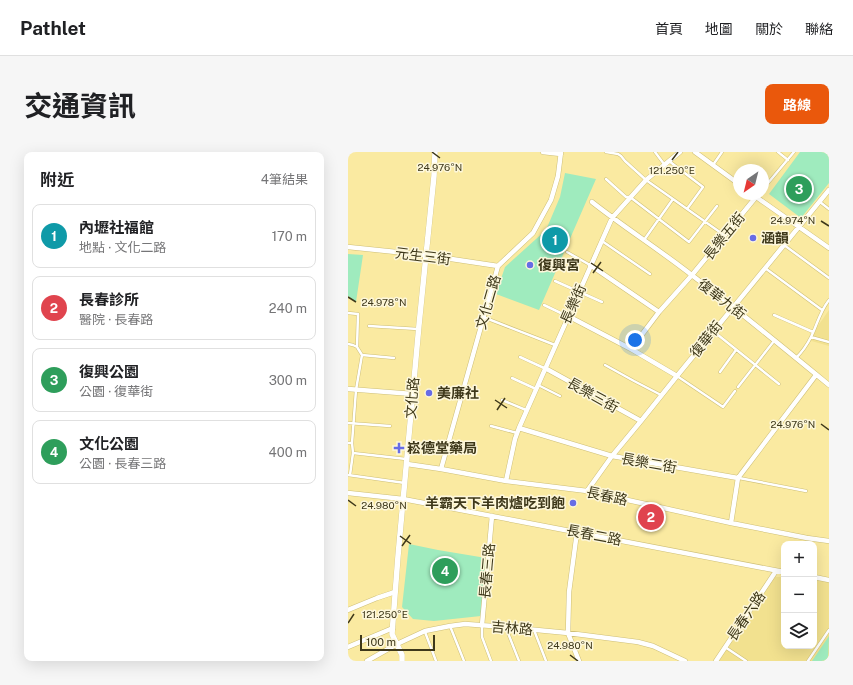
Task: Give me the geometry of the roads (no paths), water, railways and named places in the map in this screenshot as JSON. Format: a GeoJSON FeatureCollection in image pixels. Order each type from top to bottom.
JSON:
{"type":"FeatureCollection","features":[{"type":"Feature","properties":{"kind":"street","name":"文化路"},"geometry":{"type":"LineString","coordinates":[[402,661],[402,655],[392,634],[418,329],[434,176],[435,152]]}},
{"type":"Feature","properties":{"kind":"street"},"geometry":{"type":"LineString","coordinates":[[543,152],[561,153]]}},
{"type":"Feature","properties":{"kind":"street","name":"長樂街"},"geometry":{"type":"LineString","coordinates":[[506,481],[515,439],[526,410],[612,218],[646,180],[680,152]]}},
{"type":"Feature","properties":{"kind":"street"},"geometry":{"type":"LineString","coordinates":[[695,152],[733,180]]}},
{"type":"Feature","properties":{"kind":"street","name":"文化二路"},"geometry":{"type":"LineString","coordinates":[[441,469],[498,266],[533,233],[551,200],[558,176],[561,153]]}},
{"type":"Feature","properties":{"kind":"street","name":"復華街"},"geometry":{"type":"LineString","coordinates":[[587,491],[612,456],[829,190]]}},
{"type":"Feature","properties":{"kind":"street","name":"長樂五街"},"geometry":{"type":"LineString","coordinates":[[631,349],[659,312],[692,275],[752,200]]}},
{"type":"Feature","properties":{"kind":"street"},"geometry":{"type":"LineString","coordinates":[[763,200],[829,248]]}},
{"type":"Feature","properties":{"kind":"street","name":"復華九街"},"geometry":{"type":"LineString","coordinates":[[592,202],[692,275],[829,385]]}},
{"type":"Feature","properties":{"kind":"street","name":"元生三街"},"geometry":{"type":"LineString","coordinates":[[348,247],[425,255],[498,266]]}},
{"type":"Feature","properties":{"kind":"street"},"geometry":{"type":"LineString","coordinates":[[590,265],[659,312]]}},
{"type":"Feature","properties":{"kind":"street"},"geometry":{"type":"LineString","coordinates":[[568,316],[631,349],[677,376]]}},
{"type":"Feature","properties":{"kind":"street","name":"長樂三街"},"geometry":{"type":"LineString","coordinates":[[545,368],[642,421]]}},
{"type":"Feature","properties":{"kind":"street"},"geometry":{"type":"LineString","coordinates":[[731,523],[738,478],[816,375]]}},
{"type":"Feature","properties":{"kind":"street"},"geometry":{"type":"LineString","coordinates":[[348,389],[413,394]]}},
{"type":"Feature","properties":{"kind":"street","name":"長樂二街"},"geometry":{"type":"LineString","coordinates":[[518,430],[612,456],[738,478]]}},
{"type":"Feature","properties":{"kind":"street","name":"長春路"},"geometry":{"type":"LineString","coordinates":[[407,462],[506,481],[587,491],[731,523],[829,541]]}},
{"type":"Feature","properties":{"kind":"street","name":"長春二路"},"geometry":{"type":"LineString","coordinates":[[348,493],[403,499],[781,572]]}},
{"type":"Feature","properties":{"kind":"street","name":"長春三路"},"geometry":{"type":"LineString","coordinates":[[482,625],[492,516]]}},
{"type":"Feature","properties":{"kind":"street"},"geometry":{"type":"LineString","coordinates":[[577,532],[569,592],[568,633],[579,661]]}},
{"type":"Feature","properties":{"kind":"street","name":"長春六路"},"geometry":{"type":"LineString","coordinates":[[716,661],[776,571]]}},
{"type":"Feature","properties":{"kind":"street"},"geometry":{"type":"LineString","coordinates":[[817,578],[829,580]]}},
{"type":"Feature","properties":{"kind":"street"},"geometry":{"type":"LineString","coordinates":[[348,610],[395,592]]}},
{"type":"Feature","properties":{"kind":"street","name":"吉林路"},"geometry":{"type":"LineString","coordinates":[[367,661],[396,644],[425,631],[464,624],[568,633],[638,642],[653,646],[685,661]]}},
{"type":"Feature","properties":{"kind":"street"},"geometry":{"type":"LineString","coordinates":[[348,647],[393,628]]}},
{"type":"Feature","properties":{"kind":"street"},"geometry":{"type":"LineString","coordinates":[[673,661],[678,657]]}},
{"type":"Feature","properties":{"kind":"lane"},"geometry":{"type":"LineString","coordinates":[[606,152],[621,156],[646,180],[724,236]]}},
{"type":"Feature","properties":{"kind":"lane"},"geometry":{"type":"LineString","coordinates":[[655,152],[666,163],[703,187],[687,209]]}},
{"type":"Feature","properties":{"kind":"lane"},"geometry":{"type":"LineString","coordinates":[[713,165],[722,152]]}},
{"type":"Feature","properties":{"kind":"lane"},"geometry":{"type":"LineString","coordinates":[[778,152],[788,160]]}},
{"type":"Feature","properties":{"kind":"lane"},"geometry":{"type":"LineString","coordinates":[[769,182],[794,152]]}},
{"type":"Feature","properties":{"kind":"lane"},"geometry":{"type":"LineString","coordinates":[[606,179],[626,197],[630,197],[689,242],[717,206]]}},
{"type":"Feature","properties":{"kind":"lane"},"geometry":{"type":"LineString","coordinates":[[643,240],[673,199]]}},
{"type":"Feature","properties":{"kind":"lane"},"geometry":{"type":"LineString","coordinates":[[820,202],[829,208]]}},
{"type":"Feature","properties":{"kind":"lane"},"geometry":{"type":"LineString","coordinates":[[602,241],[650,274]]}},
{"type":"Feature","properties":{"kind":"lane"},"geometry":{"type":"LineString","coordinates":[[784,244],[829,278]]}},
{"type":"Feature","properties":{"kind":"lane"},"geometry":{"type":"LineString","coordinates":[[567,252],[590,265]]}},
{"type":"Feature","properties":{"kind":"lane"},"geometry":{"type":"LineString","coordinates":[[764,268],[822,310]]}},
{"type":"Feature","properties":{"kind":"lane"},"geometry":{"type":"LineString","coordinates":[[555,281],[602,302]]}},
{"type":"Feature","properties":{"kind":"lane"},"geometry":{"type":"LineString","coordinates":[[796,358],[805,348],[822,310],[829,300]]}},
{"type":"Feature","properties":{"kind":"lane"},"geometry":{"type":"LineString","coordinates":[[544,305],[568,316]]}},
{"type":"Feature","properties":{"kind":"lane"},"geometry":{"type":"LineString","coordinates":[[348,313],[358,314],[357,347],[362,355],[356,390],[352,443],[353,453],[349,475],[405,483]]}},
{"type":"Feature","properties":{"kind":"lane"},"geometry":{"type":"LineString","coordinates":[[774,315],[813,332]]}},
{"type":"Feature","properties":{"kind":"lane"},"geometry":{"type":"LineString","coordinates":[[484,317],[555,345]]}},
{"type":"Feature","properties":{"kind":"lane"},"geometry":{"type":"LineString","coordinates":[[369,326],[418,329]]}},
{"type":"Feature","properties":{"kind":"lane"},"geometry":{"type":"LineString","coordinates":[[713,331],[779,384]]}},
{"type":"Feature","properties":{"kind":"lane"},"geometry":{"type":"LineString","coordinates":[[811,336],[829,342]]}},
{"type":"Feature","properties":{"kind":"lane"},"geometry":{"type":"LineString","coordinates":[[738,387],[774,340]]}},
{"type":"Feature","properties":{"kind":"lane"},"geometry":{"type":"LineString","coordinates":[[348,344],[357,347]]}},
{"type":"Feature","properties":{"kind":"lane"},"geometry":{"type":"LineString","coordinates":[[720,372],[736,350]]}},
{"type":"Feature","properties":{"kind":"lane"},"geometry":{"type":"LineString","coordinates":[[362,355],[394,358]]}},
{"type":"Feature","properties":{"kind":"lane"},"geometry":{"type":"LineString","coordinates":[[520,357],[545,368]]}},
{"type":"Feature","properties":{"kind":"lane"},"geometry":{"type":"LineString","coordinates":[[605,365],[662,395]]}},
{"type":"Feature","properties":{"kind":"lane"},"geometry":{"type":"LineString","coordinates":[[677,376],[723,407],[735,391]]}},
{"type":"Feature","properties":{"kind":"lane"},"geometry":{"type":"LineString","coordinates":[[512,378],[560,396]]}},
{"type":"Feature","properties":{"kind":"lane"},"geometry":{"type":"LineString","coordinates":[[502,400],[526,410]]}},
{"type":"Feature","properties":{"kind":"lane"},"geometry":{"type":"LineString","coordinates":[[348,423],[390,426]]}},
{"type":"Feature","properties":{"kind":"lane"},"geometry":{"type":"LineString","coordinates":[[491,426],[518,430]]}},
{"type":"Feature","properties":{"kind":"lane"},"geometry":{"type":"LineString","coordinates":[[353,453],[407,462]]}},
{"type":"Feature","properties":{"kind":"lane"},"geometry":{"type":"LineString","coordinates":[[738,478],[806,491]]}},
{"type":"Feature","properties":{"kind":"lane"},"geometry":{"type":"LineString","coordinates":[[482,625],[482,637],[491,661]]}},
{"type":"Feature","properties":{"kind":"lane"},"geometry":{"type":"LineString","coordinates":[[450,626],[464,661]]}},
{"type":"Feature","properties":{"kind":"lane"},"geometry":{"type":"LineString","coordinates":[[506,627],[519,661]]}},
{"type":"Feature","properties":{"kind":"lane"},"geometry":{"type":"LineString","coordinates":[[534,630],[546,661]]}},
{"type":"Feature","properties":{"kind":"lane"},"geometry":{"type":"LineString","coordinates":[[808,661],[829,630]]}},
{"type":"Feature","properties":{"kind":"lane"},"geometry":{"type":"LineString","coordinates":[[425,631],[436,661]]}},
{"type":"Feature","properties":{"kind":"lane"},"geometry":{"type":"LineString","coordinates":[[396,644],[406,661]]}},
{"type":"Feature","properties":{"kind":"lane"},"geometry":{"type":"LineString","coordinates":[[725,647],[746,661]]}},
{"type":"Feature","properties":{"kind":"place","name":"復興公園"},"geometry":{"type":"Point","coordinates":[799,189]}},
{"type":"Feature","properties":{"kind":"place","name":"涵韻"},"geometry":{"type":"Point","coordinates":[753,238]}},
{"type":"Feature","properties":{"kind":"place","name":"內壢社福館"},"geometry":{"type":"Point","coordinates":[555,240]}},
{"type":"Feature","properties":{"kind":"place","name":"復興宮"},"geometry":{"type":"Point","coordinates":[530,265]}},
{"type":"Feature","properties":{"kind":"place","name":"美廉社"},"geometry":{"type":"Point","coordinates":[429,393]}},
{"type":"Feature","properties":{"kind":"place","name":"崧德堂藥局"},"geometry":{"type":"Point","coordinates":[399,448]}},
{"type":"Feature","properties":{"kind":"place","name":"羊霸天下羊肉爐吃到飽"},"geometry":{"type":"Point","coordinates":[573,503]}},
{"type":"Feature","properties":{"kind":"place","name":"長春診所"},"geometry":{"type":"Point","coordinates":[651,517]}},
{"type":"Feature","properties":{"kind":"place","name":"文化公園"},"geometry":{"type":"Point","coordinates":[445,571]}}]}
